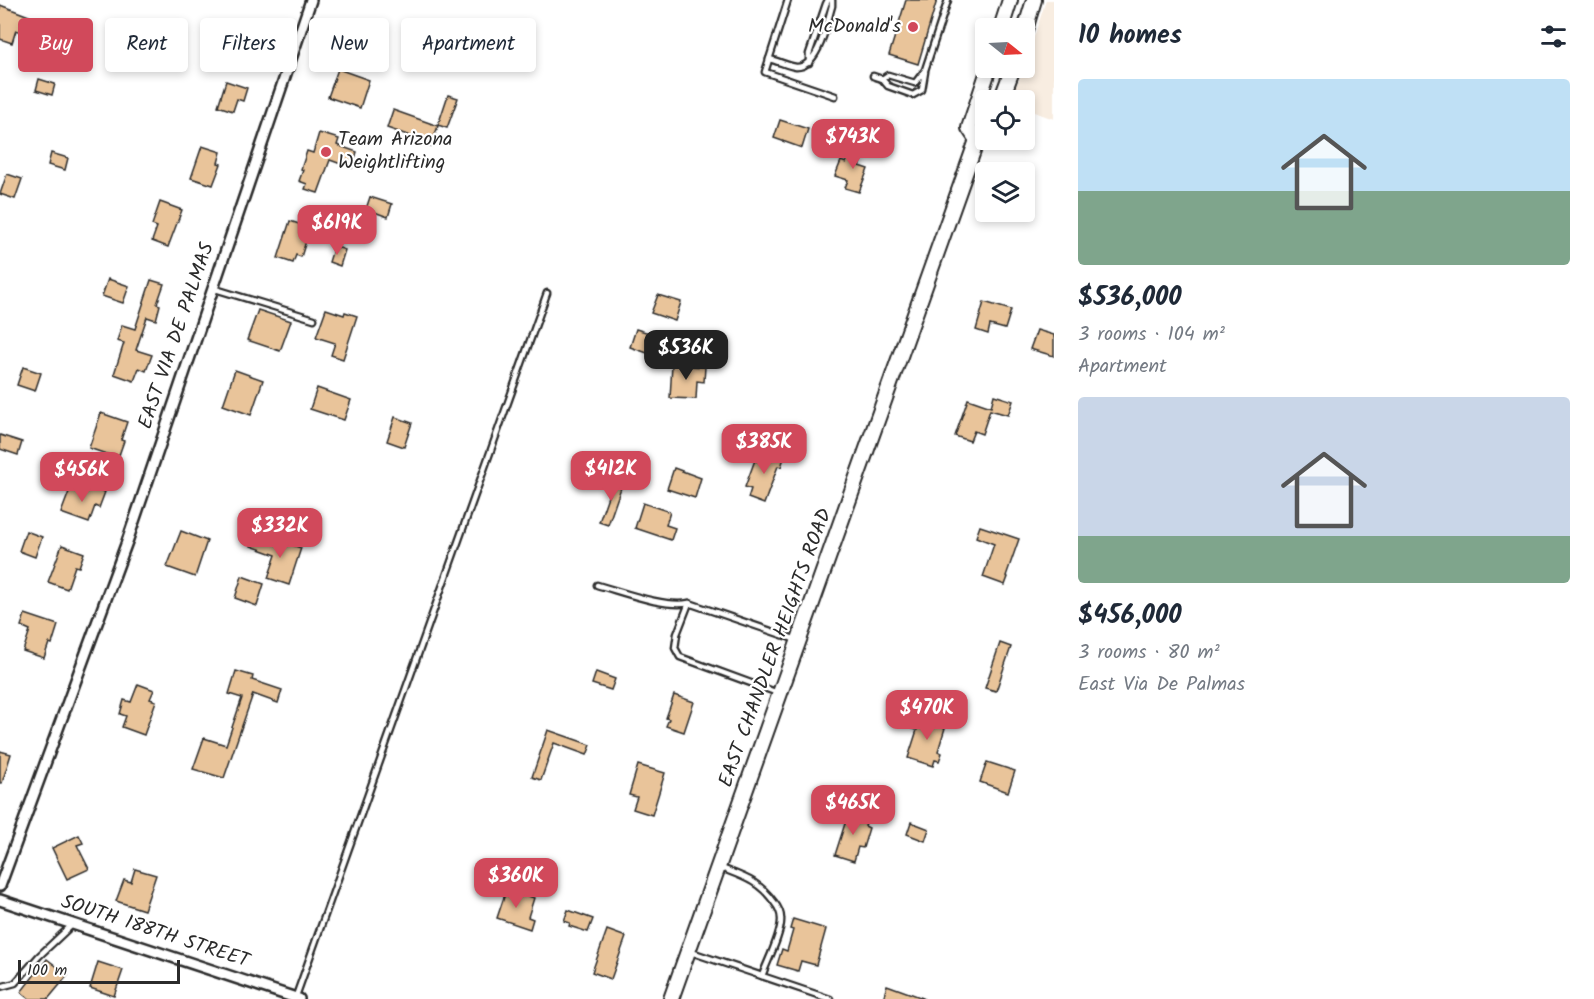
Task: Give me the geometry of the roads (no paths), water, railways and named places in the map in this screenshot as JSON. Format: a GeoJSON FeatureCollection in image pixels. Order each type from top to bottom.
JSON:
{"type":"FeatureCollection","features":[{"type":"Feature","properties":{"kind":"main road"},"geometry":{"type":"LineString","coordinates":[[1004,18],[1010,0]]}},
{"type":"Feature","properties":{"kind":"main road"},"geometry":{"type":"LineString","coordinates":[[1029,18],[1035,0]]}},
{"type":"Feature","properties":{"kind":"main road","name":"EAST CHANDLER HEIGHTS ROAD"},"geometry":{"type":"LineString","coordinates":[[975,109],[969,128],[975,132]]}},
{"type":"Feature","properties":{"kind":"main road","name":"EAST CHANDLER HEIGHTS ROAD"},"geometry":{"type":"LineString","coordinates":[[671,999],[976,150]]}},
{"type":"Feature","properties":{"kind":"street","name":"EAST VIA DE PALMAS"},"geometry":{"type":"LineString","coordinates":[[0,886],[128,539],[310,0]]}},
{"type":"Feature","properties":{"kind":"street","name":"SOUTH 188TH STREET"},"geometry":{"type":"LineString","coordinates":[[0,900],[296,999]]}},
{"type":"Feature","properties":{"kind":"lane"},"geometry":{"type":"LineString","coordinates":[[788,0],[765,72],[835,96]]}},
{"type":"Feature","properties":{"kind":"lane"},"geometry":{"type":"LineString","coordinates":[[769,59],[798,67],[809,63],[809,54],[826,4],[830,0]]}},
{"type":"Feature","properties":{"kind":"lane"},"geometry":{"type":"LineString","coordinates":[[873,76],[882,79],[888,87],[913,95],[922,90],[925,70],[948,0]]}},
{"type":"Feature","properties":{"kind":"lane"},"geometry":{"type":"LineString","coordinates":[[882,79],[888,75],[915,83],[925,70]]}},
{"type":"Feature","properties":{"kind":"lane"},"geometry":{"type":"LineString","coordinates":[[212,288],[314,319]]}},
{"type":"Feature","properties":{"kind":"lane"},"geometry":{"type":"LineString","coordinates":[[296,999],[547,293]]}},
{"type":"Feature","properties":{"kind":"lane"},"geometry":{"type":"LineString","coordinates":[[597,585],[678,605],[689,603],[799,641]]}},
{"type":"Feature","properties":{"kind":"lane"},"geometry":{"type":"LineString","coordinates":[[689,603],[677,633],[675,648],[680,657],[780,694]]}},
{"type":"Feature","properties":{"kind":"lane"},"geometry":{"type":"LineString","coordinates":[[718,867],[759,885],[781,914],[781,927],[762,976]]}},
{"type":"Feature","properties":{"kind":"lane"},"geometry":{"type":"LineString","coordinates":[[0,987],[15,983],[39,956],[73,924]]}},
{"type":"Feature","properties":{"kind":"lane"},"geometry":{"type":"LineString","coordinates":[[688,952],[830,999]]}},
{"type":"Feature","properties":{"kind":"place","name":"McDonald's"},"geometry":{"type":"Point","coordinates":[913,27]}},
{"type":"Feature","properties":{"kind":"place","name":"Team Arizona Weightlifting"},"geometry":{"type":"Point","coordinates":[326,152]}}]}
